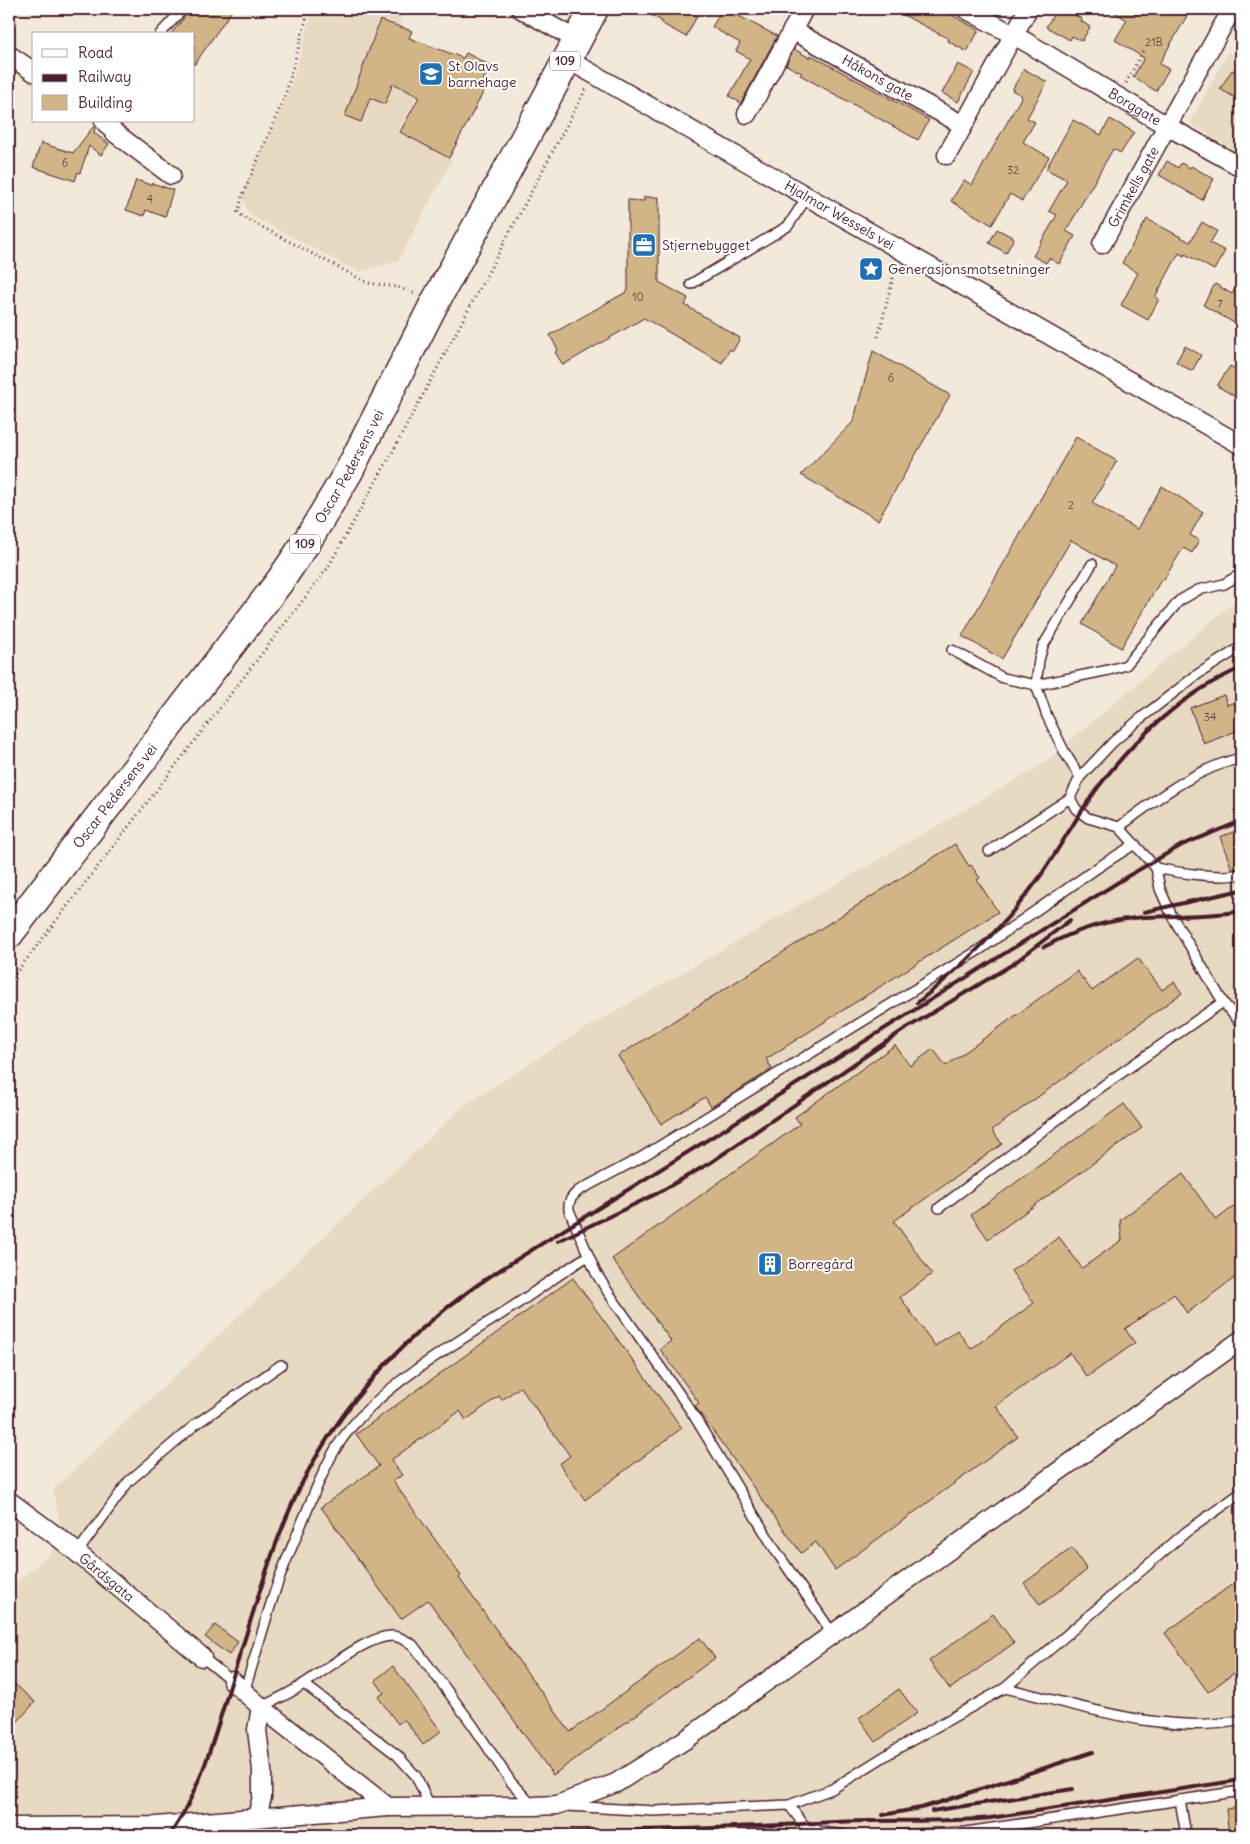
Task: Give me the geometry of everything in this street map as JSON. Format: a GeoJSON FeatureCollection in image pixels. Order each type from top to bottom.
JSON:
{"type":"FeatureCollection","features":[{"type":"Feature","properties":{"kind":"main road","name":"Oscar Pedersens vei"},"geometry":{"type":"LineString","coordinates":[[9,934],[280,581],[350,471],[434,304],[594,9]]}},
{"type":"Feature","properties":{"kind":"street","name":"Hjalmar Wessels vei"},"geometry":{"type":"LineString","coordinates":[[521,9],[572,49],[807,197],[1241,445]]}},
{"type":"Feature","properties":{"kind":"street"},"geometry":{"type":"LineString","coordinates":[[747,114],[804,9]]}},
{"type":"Feature","properties":{"kind":"street"},"geometry":{"type":"LineString","coordinates":[[966,9],[1014,35]]}},
{"type":"Feature","properties":{"kind":"street"},"geometry":{"type":"LineString","coordinates":[[947,155],[1028,9]]}},
{"type":"Feature","properties":{"kind":"street","name":"Borggate"},"geometry":{"type":"LineString","coordinates":[[1014,35],[1167,126],[1232,9]]}},
{"type":"Feature","properties":{"kind":"street","name":"Håkons gate"},"geometry":{"type":"LineString","coordinates":[[792,30],[963,126]]}},
{"type":"Feature","properties":{"kind":"street"},"geometry":{"type":"LineString","coordinates":[[9,55],[32,71]]}},
{"type":"Feature","properties":{"kind":"street"},"geometry":{"type":"LineString","coordinates":[[105,122],[115,133],[171,175]]}},
{"type":"Feature","properties":{"kind":"street"},"geometry":{"type":"LineString","coordinates":[[1167,126],[1241,167]]}},
{"type":"Feature","properties":{"kind":"street","name":"Grimkells gate"},"geometry":{"type":"LineString","coordinates":[[1102,244],[1167,126]]}},
{"type":"Feature","properties":{"kind":"street"},"geometry":{"type":"LineString","coordinates":[[9,1827],[152,1830],[258,1816],[388,1806],[557,1805],[616,1783],[672,1748],[833,1634],[1241,1340]]}},
{"type":"Feature","properties":{"kind":"street","name":"Gårdsgata"},"geometry":{"type":"LineString","coordinates":[[9,1501],[77,1553],[202,1657]]}},
{"type":"Feature","properties":{"kind":"street"},"geometry":{"type":"LineString","coordinates":[[238,1686],[261,1707],[388,1806]]}},
{"type":"Feature","properties":{"kind":"street"},"geometry":{"type":"LineString","coordinates":[[258,1816],[262,1798],[262,1770],[257,1730],[261,1707]]}},
{"type":"Feature","properties":{"kind":"lane"},"geometry":{"type":"LineString","coordinates":[[162,32],[183,9]]}},
{"type":"Feature","properties":{"kind":"lane"},"geometry":{"type":"LineString","coordinates":[[692,284],[788,226],[807,197]]}},
{"type":"Feature","properties":{"kind":"lane"},"geometry":{"type":"LineString","coordinates":[[1080,777],[1065,753],[1047,716],[1036,685],[1043,646],[1092,564]]}},
{"type":"Feature","properties":{"kind":"lane"},"geometry":{"type":"LineString","coordinates":[[952,650],[1002,678],[1036,685],[1126,666],[1179,601],[1198,590],[1224,584],[1241,574]]}},
{"type":"Feature","properties":{"kind":"lane"},"geometry":{"type":"LineString","coordinates":[[989,851],[1070,798],[1080,777],[1113,742],[1198,674],[1241,647]]}},
{"type":"Feature","properties":{"kind":"lane"},"geometry":{"type":"LineString","coordinates":[[1119,827],[1183,782],[1208,768],[1241,758]]}},
{"type":"Feature","properties":{"kind":"lane"},"geometry":{"type":"LineString","coordinates":[[1070,798],[1080,814],[1119,827],[1156,868],[1160,890],[1172,916],[1223,1002],[1241,1024]]}},
{"type":"Feature","properties":{"kind":"lane"},"geometry":{"type":"LineString","coordinates":[[833,1634],[776,1551],[691,1411],[608,1292],[588,1256],[569,1210],[570,1199],[578,1191],[640,1158],[970,955],[1135,844]]}},
{"type":"Feature","properties":{"kind":"lane"},"geometry":{"type":"LineString","coordinates":[[1156,868],[1213,876],[1241,874]]}},
{"type":"Feature","properties":{"kind":"lane"},"geometry":{"type":"LineString","coordinates":[[939,1208],[1104,1085],[1223,1002]]}},
{"type":"Feature","properties":{"kind":"lane"},"geometry":{"type":"LineString","coordinates":[[202,1657],[238,1686],[266,1624],[275,1590],[321,1476],[338,1444],[359,1418],[394,1386],[588,1256]]}},
{"type":"Feature","properties":{"kind":"lane"},"geometry":{"type":"LineString","coordinates":[[77,1553],[129,1481],[196,1424],[282,1365]]}},
{"type":"Feature","properties":{"kind":"lane"},"geometry":{"type":"LineString","coordinates":[[557,1805],[654,1810],[789,1805],[832,1789],[893,1751],[1005,1688],[1186,1532],[1241,1494]]}},
{"type":"Feature","properties":{"kind":"lane"},"geometry":{"type":"LineString","coordinates":[[261,1707],[304,1684],[349,1652],[381,1638],[401,1637],[413,1645],[472,1724],[511,1782],[534,1806]]}},
{"type":"Feature","properties":{"kind":"lane"},"geometry":{"type":"LineString","coordinates":[[304,1684],[397,1755],[416,1776],[430,1806]]}},
{"type":"Feature","properties":{"kind":"lane"},"geometry":{"type":"LineString","coordinates":[[1005,1688],[1141,1720],[1191,1725],[1241,1720]]}},
{"type":"Feature","properties":{"kind":"lane"},"geometry":{"type":"LineString","coordinates":[[897,1835],[966,1834],[1241,1791]]}},
{"type":"Feature","properties":{"kind":"lane"},"geometry":{"type":"LineString","coordinates":[[1180,1800],[1186,1835]]}},
{"type":"Feature","properties":{"kind":"lane"},"geometry":{"type":"LineString","coordinates":[[789,1805],[804,1825],[821,1832],[844,1835]]}},
{"type":"Feature","properties":{"kind":"lane"},"geometry":{"type":"LineString","coordinates":[[136,1835],[152,1830]]}},
{"type":"Feature","properties":{"kind":"path"},"geometry":{"type":"LineString","coordinates":[[309,9],[286,93],[242,197],[238,212],[243,217],[368,283],[411,291],[434,304]]}},
{"type":"Feature","properties":{"kind":"path"},"geometry":{"type":"LineString","coordinates":[[1124,88],[1143,52]]}},
{"type":"Feature","properties":{"kind":"path"},"geometry":{"type":"LineString","coordinates":[[878,337],[895,270]]}},
{"type":"Feature","properties":{"kind":"shaded area"},"geometry":{"type":"Polygon","coordinates":[[[313,9],[404,9],[399,25],[380,18],[353,91],[384,102],[392,81],[418,94],[398,131],[452,160],[398,261],[359,272],[248,214],[242,193],[288,93],[313,9]]]}},
{"type":"Feature","properties":{"kind":"shaded area"},"geometry":{"type":"Polygon","coordinates":[[[1228,52],[1241,60],[1241,155],[1190,123],[1228,52]]]}},
{"type":"Feature","properties":{"kind":"shaded area"},"geometry":{"type":"Polygon","coordinates":[[[1241,596],[1241,1835],[9,1835],[9,1590],[63,1541],[53,1490],[464,1106],[578,1033],[1039,767],[1241,596]]]}},
{"type":"Feature","properties":{"kind":"building"},"geometry":{"type":"Polygon","coordinates":[[[191,9],[233,9],[195,64],[195,32],[173,32],[191,9]]]}},
{"type":"Feature","properties":{"kind":"building"},"geometry":{"type":"Polygon","coordinates":[[[639,9],[684,9],[697,16],[686,37],[639,9]]]}},
{"type":"Feature","properties":{"kind":"building"},"geometry":{"type":"Polygon","coordinates":[[[722,9],[777,36],[741,103],[729,96],[750,59],[736,51],[740,43],[712,27],[722,9]]]}},
{"type":"Feature","properties":{"kind":"building"},"geometry":{"type":"Polygon","coordinates":[[[892,9],[941,9],[979,30],[967,52],[948,41],[949,39],[892,9]]]}},
{"type":"Feature","properties":{"kind":"building"},"geometry":{"type":"Polygon","coordinates":[[[1057,9],[1064,9],[1082,19],[1081,21],[1090,27],[1082,41],[1072,36],[1070,40],[1046,27],[1057,9]]]}},
{"type":"Feature","properties":{"kind":"building"},"geometry":{"type":"Polygon","coordinates":[[[1109,9],[1191,9],[1159,64],[1169,69],[1156,91],[1133,77],[1144,58],[1115,40],[1127,20],[1109,9]]]}},
{"type":"Feature","properties":{"kind":"building"},"geometry":{"type":"Polygon","coordinates":[[[380,20],[412,31],[409,38],[463,58],[466,53],[491,66],[482,82],[487,85],[449,158],[400,132],[419,97],[393,83],[385,104],[370,98],[361,122],[345,116],[380,20]]]}},
{"type":"Feature","properties":{"kind":"building"},"geometry":{"type":"Polygon","coordinates":[[[794,49],[810,58],[811,55],[929,120],[918,140],[800,75],[802,73],[786,65],[794,49]]]}},
{"type":"Feature","properties":{"kind":"building"},"geometry":{"type":"Polygon","coordinates":[[[958,64],[974,72],[958,102],[942,93],[958,64]]]}},
{"type":"Feature","properties":{"kind":"building"},"geometry":{"type":"Polygon","coordinates":[[[1024,69],[1047,82],[1027,118],[1035,122],[1023,142],[1049,157],[1022,201],[1010,194],[992,225],[951,201],[964,180],[972,185],[1022,96],[1012,90],[1024,69]]]}},
{"type":"Feature","properties":{"kind":"building"},"geometry":{"type":"Polygon","coordinates":[[[1232,70],[1241,75],[1241,101],[1220,89],[1232,70]]]}},
{"type":"Feature","properties":{"kind":"building"},"geometry":{"type":"Polygon","coordinates":[[[1110,119],[1134,132],[1121,153],[1113,149],[1066,231],[1075,236],[1059,264],[1049,258],[1046,263],[1033,256],[1057,215],[1049,211],[1067,180],[1046,169],[1073,120],[1101,135],[1110,119]]]}},
{"type":"Feature","properties":{"kind":"building"},"geometry":{"type":"Polygon","coordinates":[[[93,127],[95,128],[94,133],[109,144],[101,155],[89,146],[80,173],[78,172],[75,181],[33,167],[41,143],[73,153],[93,127]]]}},
{"type":"Feature","properties":{"kind":"building"},"geometry":{"type":"Polygon","coordinates":[[[1167,161],[1178,168],[1181,163],[1190,168],[1191,166],[1214,179],[1202,200],[1159,175],[1167,161]]]}},
{"type":"Feature","properties":{"kind":"building"},"geometry":{"type":"Polygon","coordinates":[[[136,180],[173,190],[165,217],[146,210],[144,216],[126,210],[136,180]]]}},
{"type":"Feature","properties":{"kind":"building","name":"Stjernebygget"},"geometry":{"type":"Polygon","coordinates":[[[644,197],[659,197],[659,282],[688,298],[685,305],[740,338],[733,351],[730,349],[722,363],[644,318],[563,365],[555,352],[558,350],[550,335],[628,291],[628,200],[644,201],[644,197]]]}},
{"type":"Feature","properties":{"kind":"building"},"geometry":{"type":"Polygon","coordinates":[[[1147,219],[1190,242],[1202,222],[1217,231],[1210,243],[1225,251],[1214,270],[1185,254],[1184,256],[1179,253],[1155,297],[1159,299],[1148,320],[1121,305],[1138,273],[1122,263],[1147,219]]]}},
{"type":"Feature","properties":{"kind":"building"},"geometry":{"type":"Polygon","coordinates":[[[997,229],[1014,238],[1006,253],[989,243],[997,229]]]}},
{"type":"Feature","properties":{"kind":"building"},"geometry":{"type":"Polygon","coordinates":[[[1241,277],[1241,327],[1203,305],[1215,284],[1232,294],[1241,277]]]}},
{"type":"Feature","properties":{"kind":"building"},"geometry":{"type":"Polygon","coordinates":[[[1185,346],[1201,355],[1192,371],[1176,362],[1185,346]]]}},
{"type":"Feature","properties":{"kind":"building"},"geometry":{"type":"Polygon","coordinates":[[[873,351],[950,395],[878,520],[801,475],[853,422],[873,351]]]}},
{"type":"Feature","properties":{"kind":"building"},"geometry":{"type":"Polygon","coordinates":[[[1230,366],[1241,372],[1241,400],[1217,386],[1230,366]]]}},
{"type":"Feature","properties":{"kind":"building"},"geometry":{"type":"Polygon","coordinates":[[[1076,437],[1117,461],[1092,503],[1137,529],[1162,486],[1203,512],[1190,535],[1199,540],[1192,553],[1183,548],[1163,581],[1161,580],[1121,648],[1082,624],[1115,566],[1071,540],[1002,659],[962,636],[1076,437]]]}},
{"type":"Feature","properties":{"kind":"building"},"geometry":{"type":"Polygon","coordinates":[[[1224,695],[1227,705],[1237,701],[1241,713],[1241,729],[1204,744],[1190,708],[1224,695]]]}},
{"type":"Feature","properties":{"kind":"building"},"geometry":{"type":"Polygon","coordinates":[[[1241,829],[1241,868],[1232,869],[1220,837],[1241,829]]]}},
{"type":"Feature","properties":{"kind":"building"},"geometry":{"type":"Polygon","coordinates":[[[955,844],[969,866],[971,865],[980,878],[977,880],[998,912],[766,1059],[772,1069],[711,1107],[705,1097],[661,1124],[618,1056],[955,844]]]}},
{"type":"Feature","properties":{"kind":"building","name":"Borregård"},"geometry":{"type":"Polygon","coordinates":[[[1138,958],[1162,990],[1174,982],[1182,993],[992,1130],[1002,1144],[894,1221],[932,1274],[900,1297],[935,1346],[957,1330],[971,1349],[1034,1303],[1011,1271],[1059,1237],[1082,1268],[1122,1240],[1120,1220],[1183,1174],[1216,1220],[1241,1201],[1241,1273],[1187,1313],[1174,1294],[1125,1329],[1135,1343],[1087,1377],[1070,1353],[996,1406],[1018,1437],[835,1570],[816,1542],[801,1553],[695,1406],[699,1403],[660,1349],[671,1341],[612,1259],[800,1124],[795,1117],[895,1045],[910,1066],[933,1049],[946,1066],[1077,971],[1092,991],[1138,958]]]}},
{"type":"Feature","properties":{"kind":"building"},"geometry":{"type":"Polygon","coordinates":[[[1124,1104],[1142,1128],[988,1239],[971,1215],[1124,1104]]]}},
{"type":"Feature","properties":{"kind":"building"},"geometry":{"type":"Polygon","coordinates":[[[573,1278],[682,1428],[585,1500],[559,1464],[570,1456],[520,1387],[502,1400],[499,1396],[466,1420],[460,1411],[391,1460],[402,1475],[393,1481],[461,1576],[459,1578],[570,1732],[700,1638],[715,1658],[553,1775],[428,1600],[401,1619],[321,1507],[379,1466],[356,1434],[573,1278]]]}},
{"type":"Feature","properties":{"kind":"building"},"geometry":{"type":"Polygon","coordinates":[[[1072,1548],[1087,1570],[1040,1605],[1024,1583],[1072,1548]]]}},
{"type":"Feature","properties":{"kind":"building"},"geometry":{"type":"Polygon","coordinates":[[[1241,1578],[1241,1668],[1208,1692],[1165,1633],[1241,1578]]]}},
{"type":"Feature","properties":{"kind":"building"},"geometry":{"type":"Polygon","coordinates":[[[993,1614],[1014,1643],[950,1689],[929,1661],[993,1614]]]}},
{"type":"Feature","properties":{"kind":"building"},"geometry":{"type":"Polygon","coordinates":[[[215,1625],[238,1642],[229,1655],[205,1637],[215,1625]]]}},
{"type":"Feature","properties":{"kind":"building"},"geometry":{"type":"Polygon","coordinates":[[[393,1666],[441,1731],[423,1745],[404,1719],[398,1724],[378,1697],[384,1693],[375,1680],[393,1666]]]}},
{"type":"Feature","properties":{"kind":"building"},"geometry":{"type":"Polygon","coordinates":[[[9,1679],[35,1702],[9,1731],[9,1679]]]}},
{"type":"Feature","properties":{"kind":"building"},"geometry":{"type":"Polygon","coordinates":[[[899,1689],[917,1713],[876,1742],[859,1718],[899,1689]]]}},
{"type":"Feature","properties":{"kind":"building"},"geometry":{"type":"Polygon","coordinates":[[[1241,1807],[1241,1835],[1229,1835],[1226,1809],[1241,1807]]]}},
{"type":"Feature","properties":{"kind":"railway"},"geometry":{"type":"LineString","coordinates":[[917,1003],[967,960],[1012,913],[1039,878],[1091,797],[1113,768],[1145,733],[1200,690],[1241,668]]}},
{"type":"Feature","properties":{"kind":"railway"},"geometry":{"type":"LineString","coordinates":[[170,1835],[192,1797],[208,1755],[273,1553],[301,1485],[338,1423],[359,1394],[408,1342],[434,1318],[492,1275],[1128,876],[1182,845],[1241,821]]}},
{"type":"Feature","properties":{"kind":"railway"},"geometry":{"type":"LineString","coordinates":[[1144,912],[1241,890]]}},
{"type":"Feature","properties":{"kind":"railway"},"geometry":{"type":"LineString","coordinates":[[1044,947],[1068,935],[1120,920],[1241,911]]}},
{"type":"Feature","properties":{"kind":"railway"},"geometry":{"type":"LineString","coordinates":[[558,1241],[656,1194],[710,1163],[902,1031],[1013,964],[1070,920]]}},
{"type":"Feature","properties":{"kind":"railway"},"geometry":{"type":"LineString","coordinates":[[883,1815],[921,1808],[1093,1752]]}},
{"type":"Feature","properties":{"kind":"railway"},"geometry":{"type":"LineString","coordinates":[[437,1835],[686,1829],[854,1821],[932,1821],[990,1818],[1241,1780]]}},
{"type":"Feature","properties":{"kind":"railway"},"geometry":{"type":"LineString","coordinates":[[932,1811],[1073,1789]]}},
{"type":"Feature","properties":{"kind":"place","name":"St Olavs barnehage"},"geometry":{"type":"Point","coordinates":[431,74]}},
{"type":"Feature","properties":{"kind":"place","name":"Stjernebygget"},"geometry":{"type":"Point","coordinates":[644,245]}},
{"type":"Feature","properties":{"kind":"place","name":"Generasjonsmotsetninger"},"geometry":{"type":"Point","coordinates":[871,269]}},
{"type":"Feature","properties":{"kind":"place","name":"Borregård"},"geometry":{"type":"Point","coordinates":[770,1264]}}]}
